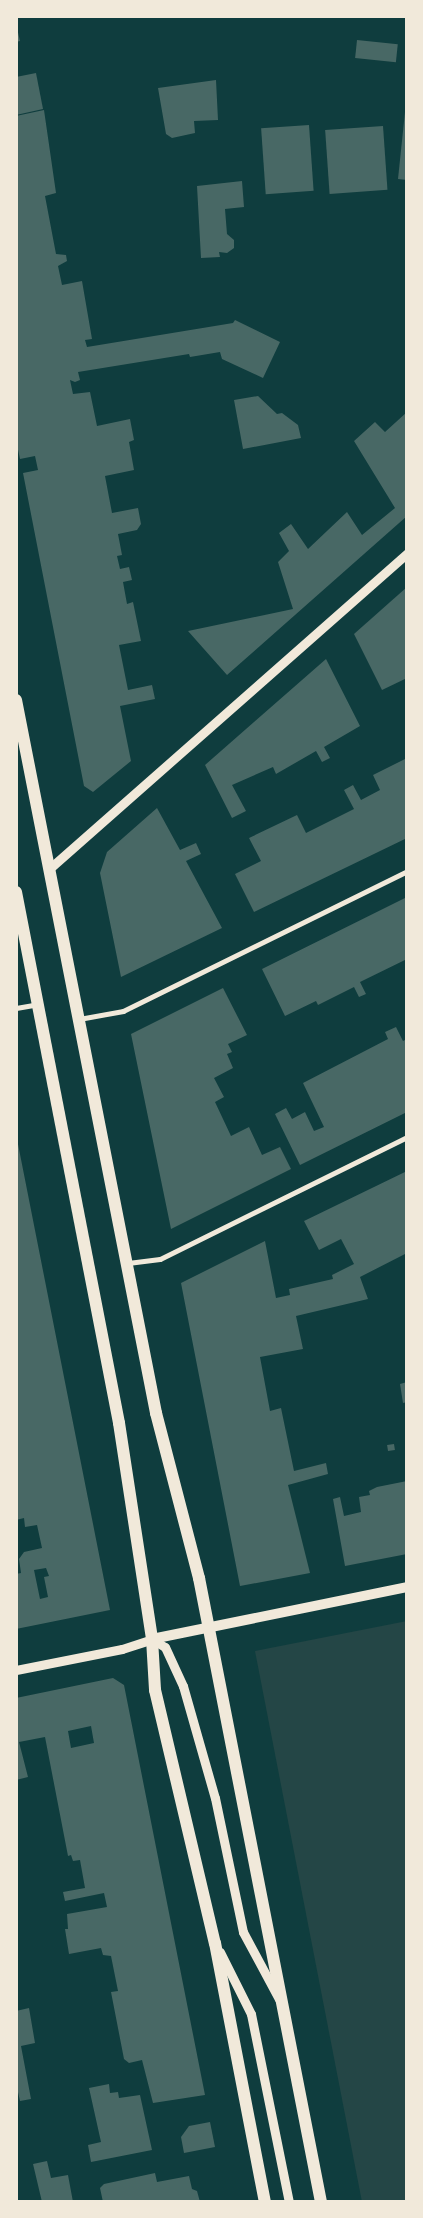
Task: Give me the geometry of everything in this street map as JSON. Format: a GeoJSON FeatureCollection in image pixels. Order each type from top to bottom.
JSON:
{"type":"FeatureCollection","features":[{"type":"Feature","properties":{"kind":"main road"},"geometry":{"type":"LineString","coordinates":[[16,700],[156,1413],[208,1625],[321,2202]]}},
{"type":"Feature","properties":{"kind":"main road"},"geometry":{"type":"LineString","coordinates":[[16,892],[118,1423],[152,1639],[155,1690],[215,1943],[265,2202]]}},
{"type":"Feature","properties":{"kind":"main road"},"geometry":{"type":"LineString","coordinates":[[152,1639],[208,1625],[407,1587]]}},
{"type":"Feature","properties":{"kind":"street"},"geometry":{"type":"LineString","coordinates":[[49,869],[407,553]]}},
{"type":"Feature","properties":{"kind":"street"},"geometry":{"type":"LineString","coordinates":[[79,1019],[123,1011],[407,871]]}},
{"type":"Feature","properties":{"kind":"street"},"geometry":{"type":"LineString","coordinates":[[16,1008],[38,1004]]}},
{"type":"Feature","properties":{"kind":"street"},"geometry":{"type":"LineString","coordinates":[[128,1263],[160,1259],[407,1137]]}},
{"type":"Feature","properties":{"kind":"street"},"geometry":{"type":"LineString","coordinates":[[16,1670],[122,1649],[152,1639],[165,1647],[184,1686],[215,1798],[243,1932],[285,2012]]}},
{"type":"Feature","properties":{"kind":"street"},"geometry":{"type":"LineString","coordinates":[[215,1943],[251,2014],[289,2202]]}},
{"type":"Feature","properties":{"kind":"shaded area"},"geometry":{"type":"Polygon","coordinates":[[[407,1621],[407,2202],[362,2202],[255,1651],[407,1621]]]}},
{"type":"Feature","properties":{"kind":"building"},"geometry":{"type":"Polygon","coordinates":[[[16,24],[20,41],[16,42],[16,24]]]}},
{"type":"Feature","properties":{"kind":"building"},"geometry":{"type":"Polygon","coordinates":[[[357,40],[398,44],[396,62],[355,58],[357,40]]]}},
{"type":"Feature","properties":{"kind":"building"},"geometry":{"type":"Polygon","coordinates":[[[36,73],[43,109],[16,115],[16,77],[36,73]]]}},
{"type":"Feature","properties":{"kind":"building"},"geometry":{"type":"Polygon","coordinates":[[[216,80],[218,120],[194,121],[195,133],[172,138],[166,134],[158,88],[216,80]]]}},
{"type":"Feature","properties":{"kind":"building"},"geometry":{"type":"Polygon","coordinates":[[[44,110],[56,193],[45,196],[56,254],[66,255],[67,261],[58,266],[62,285],[82,281],[92,339],[85,340],[87,347],[233,323],[235,320],[280,342],[263,378],[222,359],[220,352],[190,357],[189,354],[78,372],[80,380],[75,382],[70,380],[73,394],[90,392],[97,426],[130,419],[134,440],[129,442],[134,470],[105,476],[112,513],[138,508],[141,524],[137,530],[118,534],[122,555],[117,556],[120,569],[129,567],[132,580],[123,582],[127,604],[133,602],[141,641],[119,645],[128,690],[152,685],[155,699],[120,706],[131,761],[93,792],[84,786],[23,473],[38,470],[35,456],[20,459],[16,440],[16,116],[44,110]]]}},
{"type":"Feature","properties":{"kind":"building"},"geometry":{"type":"Polygon","coordinates":[[[405,112],[407,112],[407,180],[398,179],[405,112]]]}},
{"type":"Feature","properties":{"kind":"building"},"geometry":{"type":"Polygon","coordinates":[[[309,125],[314,191],[266,194],[261,128],[309,125]]]}},
{"type":"Feature","properties":{"kind":"building"},"geometry":{"type":"Polygon","coordinates":[[[383,126],[387,190],[330,194],[325,130],[383,126]]]}},
{"type":"Feature","properties":{"kind":"building"},"geometry":{"type":"Polygon","coordinates":[[[242,181],[244,207],[225,209],[227,234],[234,240],[234,248],[227,253],[219,252],[220,257],[201,258],[197,186],[242,181]]]}},
{"type":"Feature","properties":{"kind":"building"},"geometry":{"type":"Polygon","coordinates":[[[258,396],[277,414],[282,413],[298,425],[301,438],[243,449],[234,400],[258,396]]]}},
{"type":"Feature","properties":{"kind":"building"},"geometry":{"type":"Polygon","coordinates":[[[407,412],[407,516],[227,675],[188,631],[293,609],[278,562],[289,551],[279,533],[291,524],[308,549],[347,512],[362,535],[395,508],[354,441],[375,422],[385,432],[407,412]]]}},
{"type":"Feature","properties":{"kind":"building"},"geometry":{"type":"Polygon","coordinates":[[[407,587],[407,678],[382,690],[354,634],[407,587]]]}},
{"type":"Feature","properties":{"kind":"building"},"geometry":{"type":"Polygon","coordinates":[[[326,659],[360,726],[324,747],[330,758],[322,762],[316,751],[276,774],[273,767],[232,785],[246,811],[232,818],[205,765],[326,659]]]}},
{"type":"Feature","properties":{"kind":"building"},"geometry":{"type":"Polygon","coordinates":[[[407,758],[407,838],[254,912],[235,874],[261,861],[249,838],[297,815],[306,833],[354,809],[344,790],[353,785],[361,800],[380,790],[373,775],[407,758]]]}},
{"type":"Feature","properties":{"kind":"building"},"geometry":{"type":"Polygon","coordinates":[[[157,808],[180,850],[196,843],[201,854],[186,861],[222,928],[121,977],[100,873],[107,852],[157,808]]]}},
{"type":"Feature","properties":{"kind":"building"},"geometry":{"type":"Polygon","coordinates":[[[407,897],[407,959],[360,982],[366,994],[359,997],[354,987],[318,1005],[316,1001],[285,1016],[262,969],[407,897]]]}},
{"type":"Feature","properties":{"kind":"building"},"geometry":{"type":"Polygon","coordinates":[[[223,988],[247,1035],[228,1044],[232,1052],[227,1054],[233,1068],[214,1078],[224,1097],[215,1102],[231,1136],[249,1127],[262,1155],[280,1147],[291,1169],[171,1229],[131,1034],[223,988]]]}},
{"type":"Feature","properties":{"kind":"building"},"geometry":{"type":"Polygon","coordinates":[[[396,1027],[403,1041],[407,1039],[407,1112],[300,1165],[275,1114],[286,1108],[292,1119],[305,1112],[314,1131],[324,1127],[303,1083],[388,1039],[385,1032],[396,1027]]]}},
{"type":"Feature","properties":{"kind":"building"},"geometry":{"type":"Polygon","coordinates":[[[17,1139],[110,1610],[16,1629],[16,1574],[21,1573],[19,1559],[24,1552],[42,1548],[37,1525],[25,1527],[24,1518],[16,1520],[17,1139]],[[46,1568],[34,1570],[40,1599],[48,1597],[44,1577],[49,1576],[46,1568]]]}},
{"type":"Feature","properties":{"kind":"building"},"geometry":{"type":"Polygon","coordinates":[[[407,1171],[407,1253],[360,1277],[368,1299],[296,1316],[303,1349],[260,1357],[270,1411],[281,1408],[294,1471],[326,1463],[328,1474],[288,1485],[310,1573],[240,1586],[181,1283],[265,1241],[276,1298],[290,1295],[289,1289],[333,1279],[332,1275],[354,1264],[341,1239],[319,1250],[304,1221],[407,1171]]]}},
{"type":"Feature","properties":{"kind":"building"},"geometry":{"type":"Polygon","coordinates":[[[407,1382],[407,1402],[403,1403],[400,1384],[407,1382]]]}},
{"type":"Feature","properties":{"kind":"building"},"geometry":{"type":"Polygon","coordinates":[[[394,1444],[395,1450],[388,1451],[387,1445],[394,1444]]]}},
{"type":"Feature","properties":{"kind":"building"},"geometry":{"type":"Polygon","coordinates":[[[407,1481],[407,1554],[345,1566],[333,1499],[340,1497],[344,1516],[361,1512],[359,1497],[370,1495],[369,1491],[377,1487],[407,1481]]]}},
{"type":"Feature","properties":{"kind":"building"},"geometry":{"type":"Polygon","coordinates":[[[113,1678],[124,1685],[205,2095],[153,2103],[142,2060],[129,2063],[124,2059],[111,1992],[118,1991],[111,1956],[103,1955],[101,1948],[69,1954],[65,1929],[68,1929],[67,1914],[107,1907],[104,1893],[65,1901],[63,1892],[85,1888],[80,1860],[73,1861],[71,1855],[68,1856],[45,1737],[19,1742],[28,1777],[16,1780],[16,1698],[113,1678]],[[91,1726],[68,1731],[71,1748],[94,1743],[91,1726]]]}},
{"type":"Feature","properties":{"kind":"building"},"geometry":{"type":"Polygon","coordinates":[[[29,2008],[35,2043],[21,2046],[31,2099],[20,2101],[16,2083],[16,2011],[29,2008]]]}},
{"type":"Feature","properties":{"kind":"building"},"geometry":{"type":"Polygon","coordinates":[[[109,2084],[110,2093],[118,2092],[119,2098],[140,2095],[152,2150],[91,2162],[88,2145],[101,2142],[89,2088],[109,2084]]]}},
{"type":"Feature","properties":{"kind":"building"},"geometry":{"type":"Polygon","coordinates":[[[210,2122],[215,2147],[184,2153],[181,2137],[189,2126],[210,2122]]]}},
{"type":"Feature","properties":{"kind":"building"},"geometry":{"type":"Polygon","coordinates":[[[47,2161],[51,2178],[68,2175],[73,2202],[42,2202],[33,2164],[47,2161]]]}},
{"type":"Feature","properties":{"kind":"building"},"geometry":{"type":"Polygon","coordinates":[[[155,2173],[157,2182],[189,2176],[192,2189],[197,2191],[200,2202],[103,2202],[100,2188],[104,2184],[155,2173]]]}}]}
